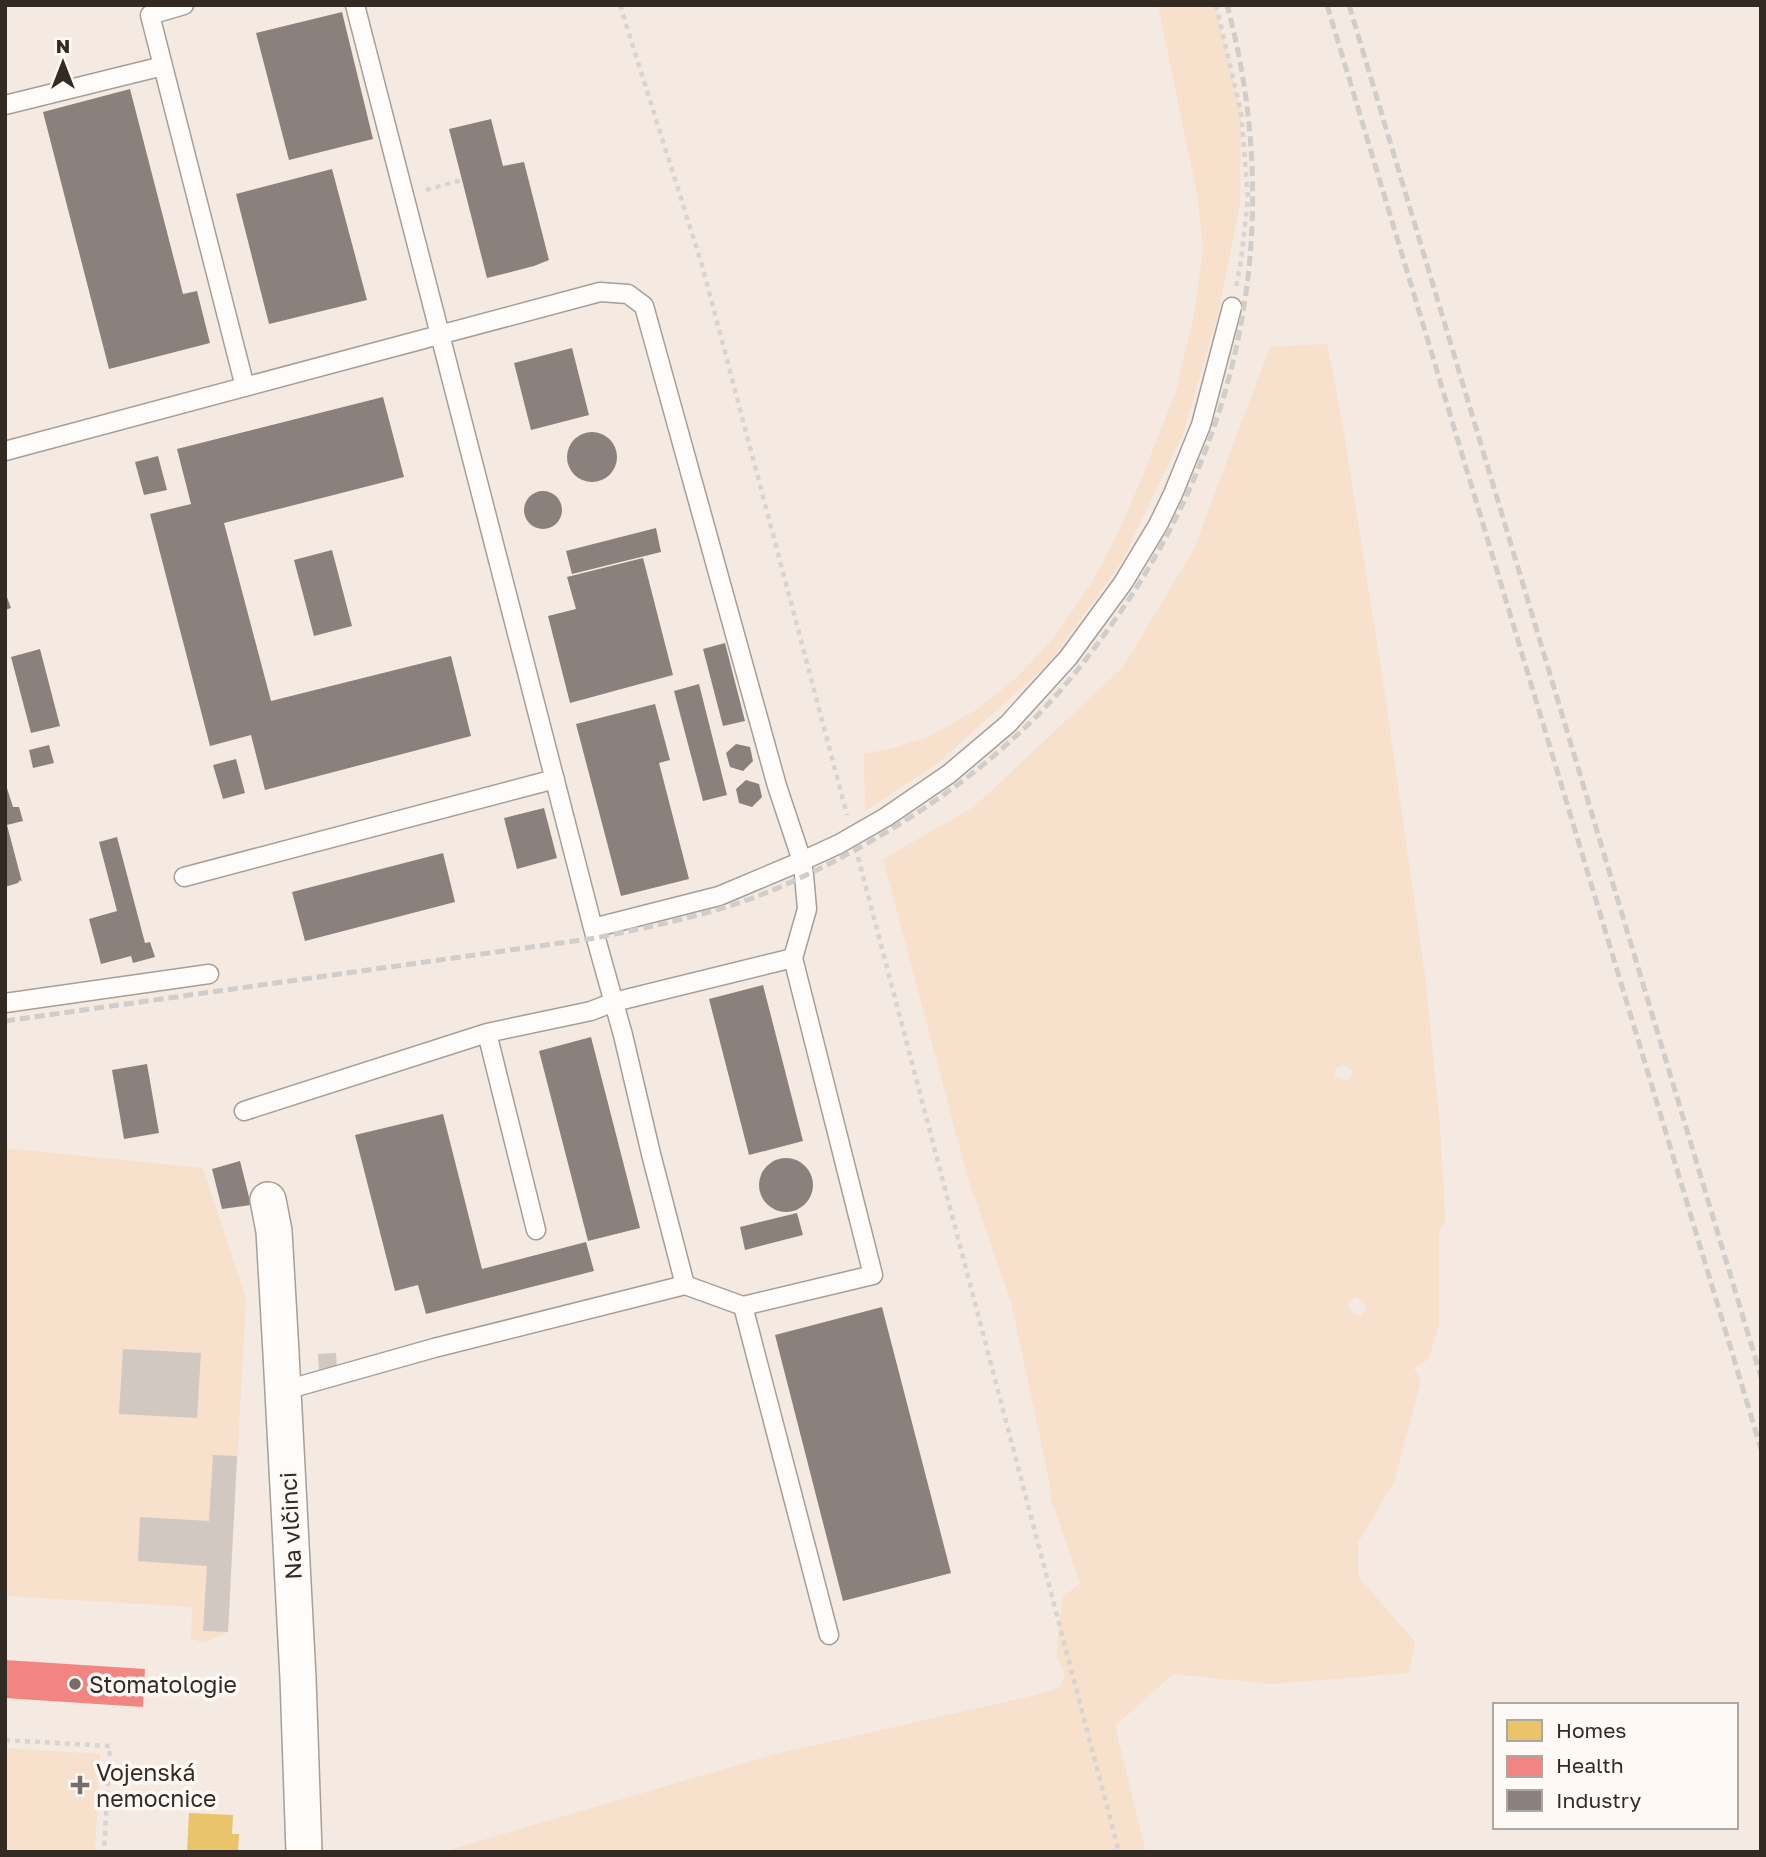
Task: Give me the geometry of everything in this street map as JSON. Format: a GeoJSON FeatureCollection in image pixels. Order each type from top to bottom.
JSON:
{"type":"FeatureCollection","features":[{"type":"Feature","properties":{"kind":"street","name":"Na vlčinci"},"geometry":{"type":"LineString","coordinates":[[268,1200],[274,1231],[298,1678],[304,1852]]}},
{"type":"Feature","properties":{"kind":"lane"},"geometry":{"type":"LineString","coordinates":[[184,5],[150,15],[245,387]]}},
{"type":"Feature","properties":{"kind":"lane"},"geometry":{"type":"LineString","coordinates":[[355,5],[685,1284]]}},
{"type":"Feature","properties":{"kind":"lane"},"geometry":{"type":"LineString","coordinates":[[5,105],[163,66]]}},
{"type":"Feature","properties":{"kind":"lane"},"geometry":{"type":"LineString","coordinates":[[5,451],[600,292],[628,294],[644,306],[777,786],[802,861],[807,909],[793,958],[873,1275],[743,1306],[685,1284],[434,1348],[282,1391]]}},
{"type":"Feature","properties":{"kind":"lane"},"geometry":{"type":"LineString","coordinates":[[593,928],[719,896],[839,844],[886,817],[949,774],[1008,724],[1068,658],[1123,583],[1158,525],[1201,425],[1231,307]]}},
{"type":"Feature","properties":{"kind":"lane"},"geometry":{"type":"LineString","coordinates":[[184,877],[555,779]]}},
{"type":"Feature","properties":{"kind":"lane"},"geometry":{"type":"LineString","coordinates":[[244,1111],[486,1034],[591,1011],[614,1002],[793,958]]}},
{"type":"Feature","properties":{"kind":"lane"},"geometry":{"type":"LineString","coordinates":[[5,1003],[209,974]]}},
{"type":"Feature","properties":{"kind":"lane"},"geometry":{"type":"LineString","coordinates":[[486,1034],[536,1230]]}},
{"type":"Feature","properties":{"kind":"lane"},"geometry":{"type":"LineString","coordinates":[[743,1306],[829,1634]]}},
{"type":"Feature","properties":{"kind":"path"},"geometry":{"type":"LineString","coordinates":[[620,5],[702,265],[1119,1852]]}},
{"type":"Feature","properties":{"kind":"path"},"geometry":{"type":"LineString","coordinates":[[1216,5],[1241,113],[1248,198],[1241,261],[1231,307]]}},
{"type":"Feature","properties":{"kind":"path"},"geometry":{"type":"LineString","coordinates":[[404,195],[462,180]]}},
{"type":"Feature","properties":{"kind":"path"},"geometry":{"type":"LineString","coordinates":[[5,1740],[110,1746],[104,1852]]}},
{"type":"Feature","properties":{"kind":"shaded area"},"geometry":{"type":"Polygon","coordinates":[[[1158,5],[1216,5],[1241,112],[1240,203],[1218,314],[1183,434],[1121,563],[1049,663],[937,764],[865,811],[864,754],[929,737],[976,710],[1014,680],[1053,639],[1092,582],[1117,535],[1176,391],[1195,310],[1203,249],[1198,199],[1158,5]]]}},
{"type":"Feature","properties":{"kind":"shaded area"},"geometry":{"type":"Polygon","coordinates":[[[1327,344],[1343,426],[1386,701],[1426,983],[1444,1192],[1445,1223],[1439,1231],[1439,1323],[1429,1359],[1414,1368],[1421,1381],[1394,1482],[1358,1543],[1358,1576],[1415,1642],[1409,1673],[1272,1684],[1173,1674],[1115,1726],[1146,1852],[442,1852],[775,1754],[1036,1695],[1060,1687],[1065,1676],[1057,1656],[1063,1597],[1080,1583],[1051,1499],[1011,1302],[968,1179],[883,859],[974,807],[1123,667],[1194,549],[1270,347],[1327,344]],[[1343,1065],[1335,1069],[1335,1076],[1347,1081],[1352,1076],[1351,1069],[1343,1065]],[[1356,1297],[1347,1304],[1354,1315],[1361,1316],[1366,1309],[1364,1302],[1356,1297]]]}},
{"type":"Feature","properties":{"kind":"shaded area"},"geometry":{"type":"Polygon","coordinates":[[[5,1148],[203,1168],[246,1298],[228,1632],[204,1643],[191,1639],[192,1607],[5,1596],[5,1148]]]}},
{"type":"Feature","properties":{"kind":"shaded area"},"geometry":{"type":"Polygon","coordinates":[[[5,1748],[100,1754],[95,1852],[5,1852],[5,1748]]]}},
{"type":"Feature","properties":{"kind":"building: Homes"},"geometry":{"type":"Polygon","coordinates":[[[189,1813],[233,1815],[232,1834],[239,1834],[238,1852],[187,1852],[189,1813]]]}},
{"type":"Feature","properties":{"kind":"building: Health","name":"Stomatologie"},"geometry":{"type":"Polygon","coordinates":[[[5,1660],[145,1669],[143,1707],[5,1698],[5,1660]]]}},
{"type":"Feature","properties":{"kind":"building: Industry"},"geometry":{"type":"Polygon","coordinates":[[[342,12],[373,139],[289,160],[256,33],[342,12]]]}},
{"type":"Feature","properties":{"kind":"building: Industry"},"geometry":{"type":"Polygon","coordinates":[[[130,89],[183,294],[197,291],[210,343],[109,369],[43,112],[130,89]]]}},
{"type":"Feature","properties":{"kind":"building: Industry"},"geometry":{"type":"Polygon","coordinates":[[[491,119],[503,166],[524,162],[549,260],[487,278],[449,129],[491,119]]]}},
{"type":"Feature","properties":{"kind":"building: Industry"},"geometry":{"type":"Polygon","coordinates":[[[332,169],[367,300],[269,324],[236,194],[332,169]]]}},
{"type":"Feature","properties":{"kind":"building: Industry"},"geometry":{"type":"Polygon","coordinates":[[[572,348],[589,415],[531,430],[514,363],[572,348]]]}},
{"type":"Feature","properties":{"kind":"building: Industry"},"geometry":{"type":"Polygon","coordinates":[[[383,397],[404,477],[224,523],[271,701],[451,656],[471,736],[265,790],[251,735],[210,746],[150,514],[191,504],[177,449],[383,397]]]}},
{"type":"Feature","properties":{"kind":"building: Industry"},"geometry":{"type":"Polygon","coordinates":[[[592,432],[610,439],[617,457],[610,475],[592,482],[574,475],[567,457],[574,439],[592,432]]]}},
{"type":"Feature","properties":{"kind":"building: Industry"},"geometry":{"type":"Polygon","coordinates":[[[158,456],[167,490],[144,495],[135,462],[158,456]]]}},
{"type":"Feature","properties":{"kind":"building: Industry"},"geometry":{"type":"Polygon","coordinates":[[[543,491],[556,497],[562,510],[556,523],[543,529],[530,523],[524,510],[530,497],[543,491]]]}},
{"type":"Feature","properties":{"kind":"building: Industry"},"geometry":{"type":"Polygon","coordinates":[[[656,528],[661,552],[572,574],[566,551],[656,528]]]}},
{"type":"Feature","properties":{"kind":"building: Industry"},"geometry":{"type":"Polygon","coordinates":[[[332,550],[352,626],[314,636],[294,560],[332,550]]]}},
{"type":"Feature","properties":{"kind":"building: Industry"},"geometry":{"type":"Polygon","coordinates":[[[643,558],[673,675],[570,703],[548,616],[576,609],[567,577],[643,558]]]}},
{"type":"Feature","properties":{"kind":"building: Industry"},"geometry":{"type":"Polygon","coordinates":[[[5,592],[11,608],[5,610],[5,592]]]}},
{"type":"Feature","properties":{"kind":"building: Industry"},"geometry":{"type":"Polygon","coordinates":[[[725,643],[745,721],[723,726],[703,649],[725,643]]]}},
{"type":"Feature","properties":{"kind":"building: Industry"},"geometry":{"type":"Polygon","coordinates":[[[40,649],[60,726],[31,733],[11,657],[40,649]]]}},
{"type":"Feature","properties":{"kind":"building: Industry"},"geometry":{"type":"Polygon","coordinates":[[[699,684],[727,795],[703,801],[674,691],[699,684]]]}},
{"type":"Feature","properties":{"kind":"building: Industry"},"geometry":{"type":"Polygon","coordinates":[[[655,704],[670,760],[659,763],[689,879],[621,896],[576,724],[655,704]]]}},
{"type":"Feature","properties":{"kind":"building: Industry"},"geometry":{"type":"Polygon","coordinates":[[[736,744],[750,747],[753,761],[743,771],[730,767],[726,753],[736,744]]]}},
{"type":"Feature","properties":{"kind":"building: Industry"},"geometry":{"type":"Polygon","coordinates":[[[49,745],[54,763],[33,768],[29,750],[49,745]]]}},
{"type":"Feature","properties":{"kind":"building: Industry"},"geometry":{"type":"Polygon","coordinates":[[[236,759],[245,793],[223,799],[213,765],[236,759]]]}},
{"type":"Feature","properties":{"kind":"building: Industry"},"geometry":{"type":"Polygon","coordinates":[[[746,780],[759,784],[762,797],[752,807],[739,803],[736,789],[746,780]]]}},
{"type":"Feature","properties":{"kind":"building: Industry"},"geometry":{"type":"Polygon","coordinates":[[[5,782],[13,807],[19,807],[23,821],[7,825],[22,882],[20,880],[5,887],[5,782]]]}},
{"type":"Feature","properties":{"kind":"building: Industry"},"geometry":{"type":"Polygon","coordinates":[[[544,808],[557,858],[517,869],[504,818],[544,808]]]}},
{"type":"Feature","properties":{"kind":"building: Industry"},"geometry":{"type":"Polygon","coordinates":[[[117,837],[145,943],[150,942],[155,957],[133,963],[131,956],[101,964],[89,919],[117,911],[99,842],[117,837]]]}},
{"type":"Feature","properties":{"kind":"building: Industry"},"geometry":{"type":"Polygon","coordinates":[[[443,853],[455,902],[305,941],[292,892],[443,853]]]}},
{"type":"Feature","properties":{"kind":"building: Industry"},"geometry":{"type":"Polygon","coordinates":[[[763,985],[803,1141],[749,1155],[709,999],[763,985]]]}},
{"type":"Feature","properties":{"kind":"building: Industry"},"geometry":{"type":"Polygon","coordinates":[[[591,1037],[640,1228],[588,1241],[539,1051],[591,1037]]]}},
{"type":"Feature","properties":{"kind":"building: Industry"},"geometry":{"type":"Polygon","coordinates":[[[147,1064],[159,1133],[124,1139],[112,1070],[147,1064]]]}},
{"type":"Feature","properties":{"kind":"building: Industry"},"geometry":{"type":"Polygon","coordinates":[[[443,1114],[482,1269],[586,1242],[594,1271],[426,1314],[418,1285],[395,1291],[355,1135],[443,1114]]]}},
{"type":"Feature","properties":{"kind":"building: Industry"},"geometry":{"type":"Polygon","coordinates":[[[786,1158],[805,1166],[813,1185],[805,1204],[786,1212],[767,1204],[759,1185],[767,1166],[786,1158]]]}},
{"type":"Feature","properties":{"kind":"building: Industry"},"geometry":{"type":"Polygon","coordinates":[[[240,1161],[251,1205],[222,1209],[212,1169],[240,1161]]]}},
{"type":"Feature","properties":{"kind":"building: Industry"},"geometry":{"type":"Polygon","coordinates":[[[797,1213],[803,1235],[745,1250],[740,1227],[797,1213]]]}},
{"type":"Feature","properties":{"kind":"building: Industry"},"geometry":{"type":"Polygon","coordinates":[[[882,1307],[951,1573],[843,1601],[775,1335],[882,1307]]]}},
{"type":"Feature","properties":{"kind":"building: Other"},"geometry":{"type":"Polygon","coordinates":[[[123,1349],[201,1353],[197,1418],[119,1414],[123,1349]]]}},
{"type":"Feature","properties":{"kind":"building: Other"},"geometry":{"type":"Polygon","coordinates":[[[336,1353],[337,1368],[319,1369],[318,1354],[336,1353]]]}},
{"type":"Feature","properties":{"kind":"building: Other"},"geometry":{"type":"Polygon","coordinates":[[[213,1455],[237,1456],[228,1632],[203,1631],[207,1566],[138,1561],[140,1517],[209,1521],[213,1455]]]}},
{"type":"Feature","properties":{"kind":"railway"},"geometry":{"type":"LineString","coordinates":[[5,1021],[596,938],[689,917],[758,896],[842,857],[904,821],[991,759],[1040,713],[1073,675],[1104,635],[1151,564],[1189,490],[1219,413],[1239,334],[1250,253],[1252,171],[1245,88],[1227,5]]}},
{"type":"Feature","properties":{"kind":"railway"},"geometry":{"type":"LineString","coordinates":[[1327,5],[1761,1449]]}},
{"type":"Feature","properties":{"kind":"railway"},"geometry":{"type":"LineString","coordinates":[[1349,5],[1761,1377]]}},
{"type":"Feature","properties":{"kind":"place","name":"Stomatologie"},"geometry":{"type":"Point","coordinates":[75,1684]}},
{"type":"Feature","properties":{"kind":"place","name":"Vojenská nemocnice"},"geometry":{"type":"Point","coordinates":[80,1785]}}]}
